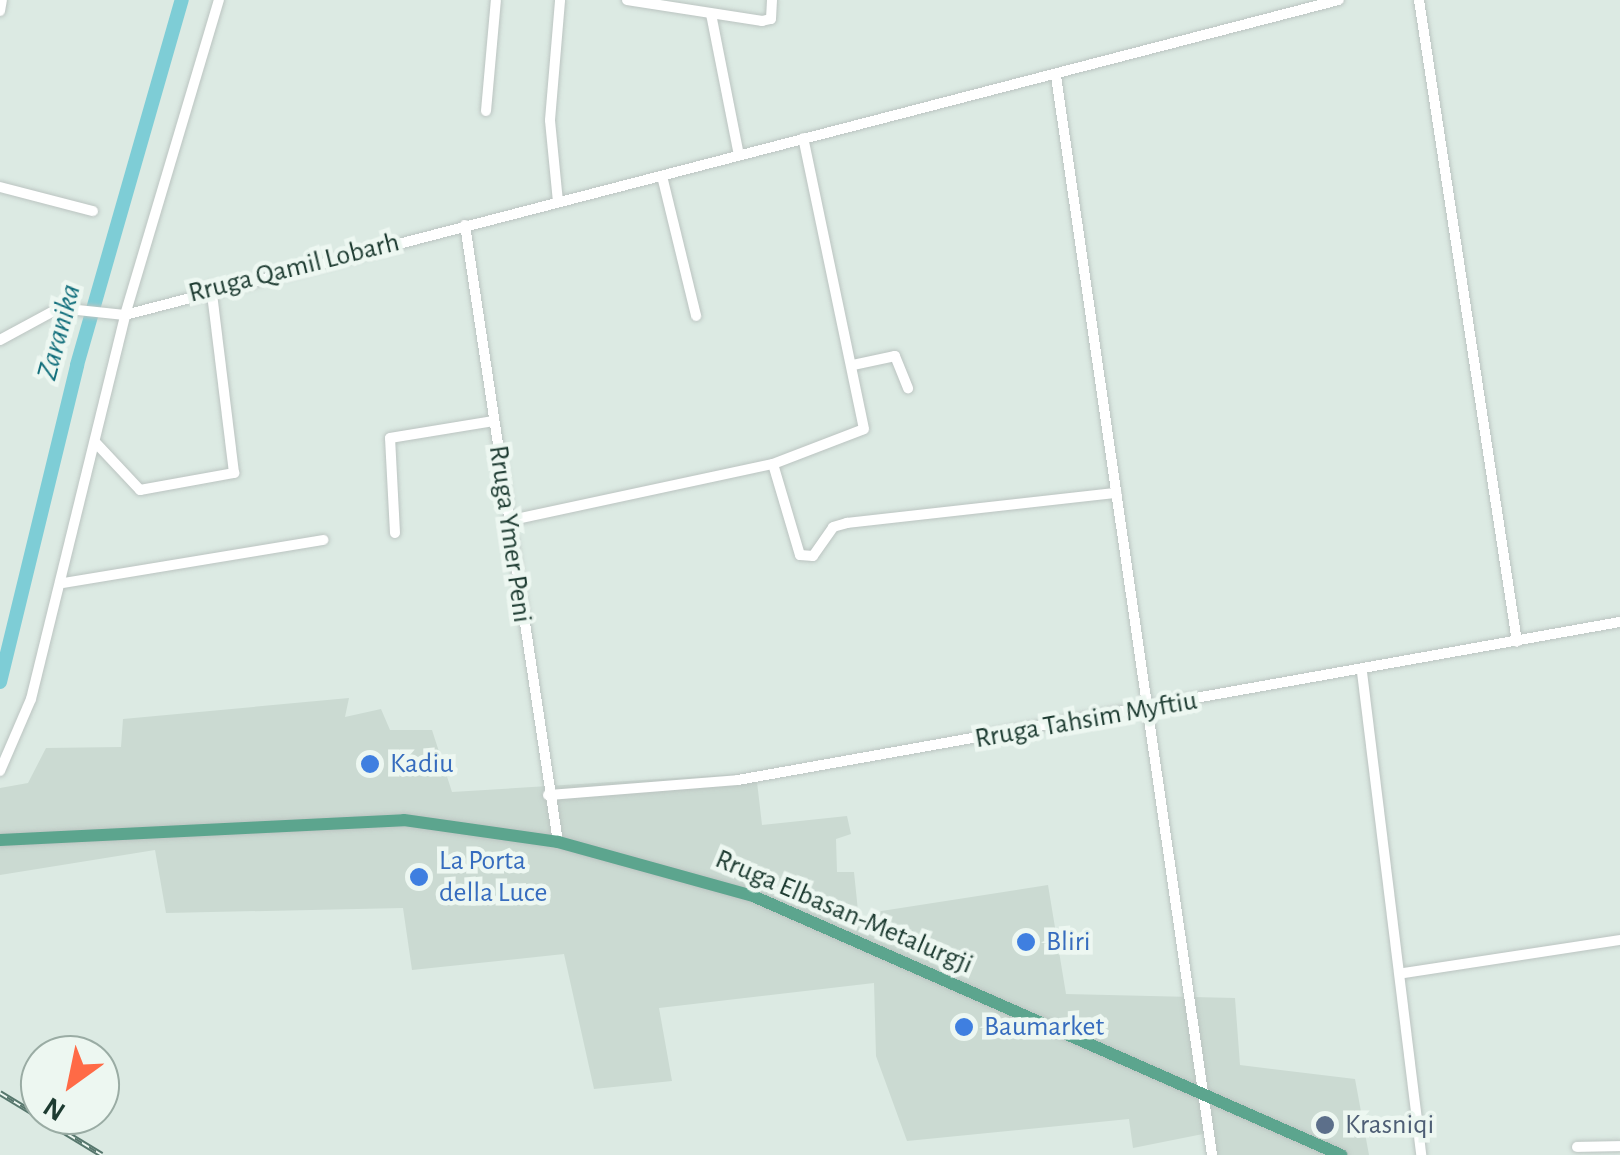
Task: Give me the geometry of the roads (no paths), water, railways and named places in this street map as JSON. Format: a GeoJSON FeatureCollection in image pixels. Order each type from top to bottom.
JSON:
{"type":"FeatureCollection","features":[{"type":"Feature","properties":{"kind":"main road","name":"Rruga Elbasan-Metalurgji"},"geometry":{"type":"LineString","coordinates":[[0,840],[404,820],[558,842],[753,896],[1342,1155]]}},
{"type":"Feature","properties":{"kind":"street"},"geometry":{"type":"LineString","coordinates":[[0,11],[2,0]]}},
{"type":"Feature","properties":{"kind":"street"},"geometry":{"type":"LineString","coordinates":[[0,771],[14,756],[63,583],[126,315],[220,0]]}},
{"type":"Feature","properties":{"kind":"street"},"geometry":{"type":"LineString","coordinates":[[486,111],[496,0]]}},
{"type":"Feature","properties":{"kind":"street"},"geometry":{"type":"LineString","coordinates":[[558,202],[550,120],[560,0]]}},
{"type":"Feature","properties":{"kind":"street"},"geometry":{"type":"LineString","coordinates":[[627,0],[762,22],[771,19],[772,0]]}},
{"type":"Feature","properties":{"kind":"street","name":"Rruga Qamil Lobarh"},"geometry":{"type":"LineString","coordinates":[[0,340],[58,308],[104,318],[126,315],[211,288],[1056,76],[1286,6],[1340,0]]}},
{"type":"Feature","properties":{"kind":"street"},"geometry":{"type":"LineString","coordinates":[[1420,0],[1517,642]]}},
{"type":"Feature","properties":{"kind":"street"},"geometry":{"type":"LineString","coordinates":[[711,14],[739,155]]}},
{"type":"Feature","properties":{"kind":"street"},"geometry":{"type":"LineString","coordinates":[[1056,76],[1212,1155]]}},
{"type":"Feature","properties":{"kind":"street"},"geometry":{"type":"LineString","coordinates":[[507,520],[773,464],[813,444],[859,436],[853,365],[803,138]]}},
{"type":"Feature","properties":{"kind":"street"},"geometry":{"type":"LineString","coordinates":[[662,176],[696,316]]}},
{"type":"Feature","properties":{"kind":"street"},"geometry":{"type":"LineString","coordinates":[[0,187],[94,211]]}},
{"type":"Feature","properties":{"kind":"street","name":"Rruga Ymer Peni"},"geometry":{"type":"LineString","coordinates":[[464,225],[558,842]]}},
{"type":"Feature","properties":{"kind":"street"},"geometry":{"type":"LineString","coordinates":[[95,442],[140,490],[234,472],[211,288]]}},
{"type":"Feature","properties":{"kind":"street"},"geometry":{"type":"LineString","coordinates":[[853,365],[895,356],[908,389]]}},
{"type":"Feature","properties":{"kind":"street"},"geometry":{"type":"LineString","coordinates":[[395,533],[390,438],[494,421]]}},
{"type":"Feature","properties":{"kind":"street"},"geometry":{"type":"LineString","coordinates":[[773,464],[800,555],[812,556],[847,522],[1116,493]]}},
{"type":"Feature","properties":{"kind":"street"},"geometry":{"type":"LineString","coordinates":[[63,583],[323,540]]}},
{"type":"Feature","properties":{"kind":"street","name":"Rruga Tahsim Myftiu"},"geometry":{"type":"LineString","coordinates":[[548,795],[677,789],[1362,672],[1620,622]]}},
{"type":"Feature","properties":{"kind":"street"},"geometry":{"type":"LineString","coordinates":[[1362,672],[1404,972],[1421,1155]]}},
{"type":"Feature","properties":{"kind":"street"},"geometry":{"type":"LineString","coordinates":[[1404,972],[1620,940]]}},
{"type":"Feature","properties":{"kind":"street"},"geometry":{"type":"LineString","coordinates":[[1577,1147],[1620,1146]]}},
{"type":"Feature","properties":{"kind":"waterway","name":"Zaranika"},"geometry":{"type":"LineString","coordinates":[[0,682],[77,365],[182,0]]}},
{"type":"Feature","properties":{"kind":"railway"},"geometry":{"type":"LineString","coordinates":[[0,1093],[102,1155]]}},
{"type":"Feature","properties":{"kind":"place","name":"Kadiu"},"geometry":{"type":"Point","coordinates":[370,764]}},
{"type":"Feature","properties":{"kind":"place","name":"La Porta della Luce"},"geometry":{"type":"Point","coordinates":[419,877]}},
{"type":"Feature","properties":{"kind":"place","name":"Bliri"},"geometry":{"type":"Point","coordinates":[1026,942]}},
{"type":"Feature","properties":{"kind":"place","name":"Baumarket"},"geometry":{"type":"Point","coordinates":[964,1027]}},
{"type":"Feature","properties":{"kind":"place","name":"Krasniqi"},"geometry":{"type":"Point","coordinates":[1325,1125]}}]}
